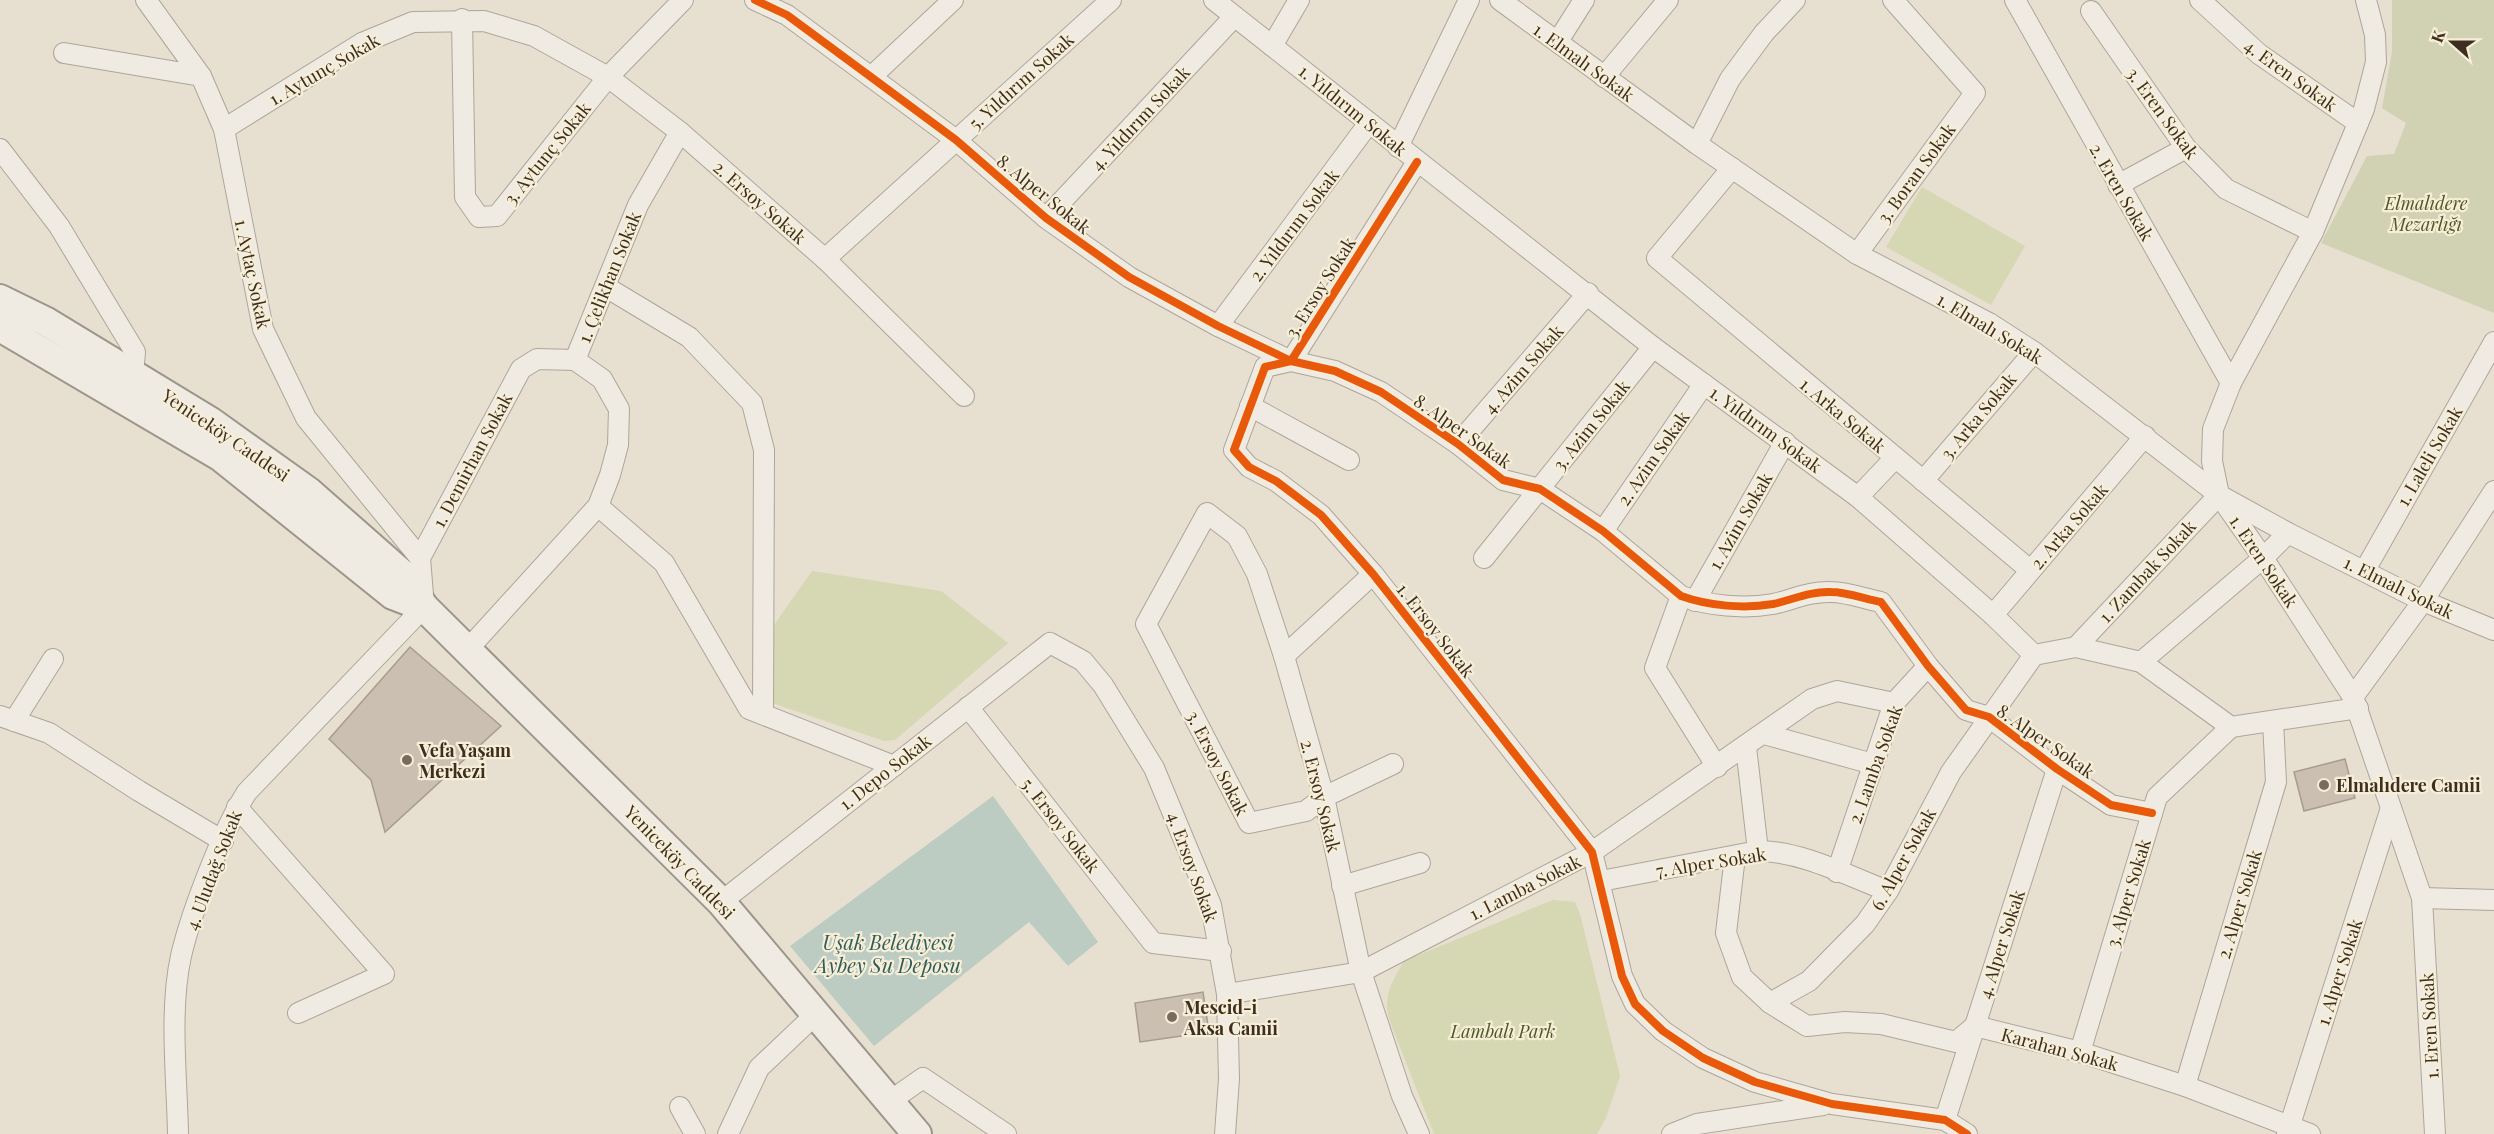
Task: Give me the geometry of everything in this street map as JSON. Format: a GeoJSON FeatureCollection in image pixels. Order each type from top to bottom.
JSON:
{"type":"FeatureCollection","features":[{"type":"Feature","properties":{"kind":"street","name":"1. Aytaç Sokak"},"geometry":{"type":"LineString","coordinates":[[146,0],[201,76],[224,129],[263,329],[306,418],[420,558]]}},
{"type":"Feature","properties":{"kind":"street"},"geometry":{"type":"LineString","coordinates":[[608,77],[683,0]]}},
{"type":"Feature","properties":{"kind":"street","name":"8. Alper Sokak"},"geometry":{"type":"LineString","coordinates":[[755,0],[793,7],[871,77],[956,140],[1046,218],[1129,277],[1218,326],[1291,361],[1335,371],[1381,392],[1458,444],[1503,480],[1540,489],[1603,531],[1688,598],[1738,606],[1772,604],[1802,595],[1832,592],[1881,602],[1928,666],[1966,710],[1989,717],[2057,769],[2111,805],[2152,813]]}},
{"type":"Feature","properties":{"kind":"street"},"geometry":{"type":"LineString","coordinates":[[871,77],[953,0]]}},
{"type":"Feature","properties":{"kind":"street","name":"5. Yıldırım Sokak"},"geometry":{"type":"LineString","coordinates":[[825,260],[1111,0]]}},
{"type":"Feature","properties":{"kind":"street","name":"1. Yıldırım Sokak"},"geometry":{"type":"LineString","coordinates":[[1214,0],[1417,162],[1588,293],[1653,347],[1858,496],[2034,655]]}},
{"type":"Feature","properties":{"kind":"street"},"geometry":{"type":"LineString","coordinates":[[1272,46],[1299,0]]}},
{"type":"Feature","properties":{"kind":"street"},"geometry":{"type":"LineString","coordinates":[[1398,147],[1469,0]]}},
{"type":"Feature","properties":{"kind":"street","name":"1. Elmalı Sokak"},"geometry":{"type":"LineString","coordinates":[[1500,0],[1697,144],[1857,254],[1989,323],[2034,352],[2218,495],[2423,601],[2494,630]]}},
{"type":"Feature","properties":{"kind":"street"},"geometry":{"type":"LineString","coordinates":[[1558,41],[1584,0]]}},
{"type":"Feature","properties":{"kind":"street"},"geometry":{"type":"LineString","coordinates":[[1604,77],[1668,0]]}},
{"type":"Feature","properties":{"kind":"street"},"geometry":{"type":"LineString","coordinates":[[1697,144],[1731,80],[1764,33],[1795,0]]}},
{"type":"Feature","properties":{"kind":"street","name":"3. Boran Sokak"},"geometry":{"type":"LineString","coordinates":[[1857,254],[1975,93],[1893,0]]}},
{"type":"Feature","properties":{"kind":"street","name":"2. Eren Sokak"},"geometry":{"type":"LineString","coordinates":[[2015,0],[2232,383]]}},
{"type":"Feature","properties":{"kind":"street","name":"4. Eren Sokak"},"geometry":{"type":"LineString","coordinates":[[2200,0],[2259,54],[2358,123]]}},
{"type":"Feature","properties":{"kind":"street","name":"1. Eren Sokak"},"geometry":{"type":"LineString","coordinates":[[2366,0],[2375,35],[2376,62],[2358,123],[2313,232],[2232,383],[2213,429],[2212,461],[2218,495],[2263,558],[2356,703],[2390,810],[2422,898],[2435,1134]]}},
{"type":"Feature","properties":{"kind":"street","name":"3. Eren Sokak"},"geometry":{"type":"LineString","coordinates":[[2091,11],[2186,148],[2226,189],[2313,232]]}},
{"type":"Feature","properties":{"kind":"street","name":"4. Yıldırım Sokak"},"geometry":{"type":"LineString","coordinates":[[1046,218],[1234,17]]}},
{"type":"Feature","properties":{"kind":"street","name":"3. Aytunç Sokak"},"geometry":{"type":"LineString","coordinates":[[462,19],[465,197],[479,216],[497,216],[608,77]]}},
{"type":"Feature","properties":{"kind":"street","name":"1. Aytunç Sokak"},"geometry":{"type":"LineString","coordinates":[[224,129],[362,43],[412,22],[462,19],[484,21],[534,36]]}},
{"type":"Feature","properties":{"kind":"street","name":"2. Ersoy Sokak"},"geometry":{"type":"LineString","coordinates":[[534,36],[608,77],[680,132],[825,260],[964,396]]}},
{"type":"Feature","properties":{"kind":"street"},"geometry":{"type":"LineString","coordinates":[[64,53],[201,76]]}},
{"type":"Feature","properties":{"kind":"street","name":"2. Yıldırım Sokak"},"geometry":{"type":"LineString","coordinates":[[1218,326],[1369,123]]}},
{"type":"Feature","properties":{"kind":"street","name":"1. Çelikhan Sokak"},"geometry":{"type":"LineString","coordinates":[[468,650],[598,506],[618,445],[619,409],[602,379],[575,360],[638,205],[680,132]]}},
{"type":"Feature","properties":{"kind":"street"},"geometry":{"type":"LineString","coordinates":[[2118,185],[2186,148]]}},
{"type":"Feature","properties":{"kind":"street"},"geometry":{"type":"LineString","coordinates":[[0,149],[60,226],[135,352],[133,374]]}},
{"type":"Feature","properties":{"kind":"street","name":"3. Ersoy Sokak"},"geometry":{"type":"LineString","coordinates":[[1234,450],[1265,368],[1291,361],[1417,162]]}},
{"type":"Feature","properties":{"kind":"street","name":"1. Arka Sokak"},"geometry":{"type":"LineString","coordinates":[[1732,168],[1657,258],[2030,570]]}},
{"type":"Feature","properties":{"kind":"street"},"geometry":{"type":"LineString","coordinates":[[606,287],[689,337],[752,403],[764,450],[762,714]]}},
{"type":"Feature","properties":{"kind":"street","name":"4. Azim Sokak"},"geometry":{"type":"LineString","coordinates":[[1458,444],[1588,293]]}},
{"type":"Feature","properties":{"kind":"street","name":"Yeniceköy Caddesi"},"geometry":{"type":"LineString","coordinates":[[0,299],[45,321],[211,422],[309,492],[401,573],[424,607],[721,902],[917,1134]]}},
{"type":"Feature","properties":{"kind":"street","name":"Yeniceköy Caddesi"},"geometry":{"type":"LineString","coordinates":[[0,327],[221,458],[393,595],[424,607]]}},
{"type":"Feature","properties":{"kind":"street","name":"1. Laleli Sokak"},"geometry":{"type":"LineString","coordinates":[[2365,570],[2494,342]]}},
{"type":"Feature","properties":{"kind":"street","name":"3. Azim Sokak"},"geometry":{"type":"LineString","coordinates":[[1484,558],[1653,347]]}},
{"type":"Feature","properties":{"kind":"street","name":"3. Arka Sokak"},"geometry":{"type":"LineString","coordinates":[[1923,481],[2034,352]]}},
{"type":"Feature","properties":{"kind":"street","name":"1. Demirhan Sokak"},"geometry":{"type":"LineString","coordinates":[[420,558],[521,369],[537,359],[575,360]]}},
{"type":"Feature","properties":{"kind":"street","name":"2. Azim Sokak"},"geometry":{"type":"LineString","coordinates":[[1603,531],[1704,384]]}},
{"type":"Feature","properties":{"kind":"street"},"geometry":{"type":"LineString","coordinates":[[1250,406],[1349,460]]}},
{"type":"Feature","properties":{"kind":"street","name":"2. Arka Sokak"},"geometry":{"type":"LineString","coordinates":[[1992,615],[2145,436]]}},
{"type":"Feature","properties":{"kind":"street","name":"1. Azim Sokak"},"geometry":{"type":"LineString","coordinates":[[1717,767],[1655,668],[1688,598],[1785,442]]}},
{"type":"Feature","properties":{"kind":"street","name":"1. Ersoy Sokak"},"geometry":{"type":"LineString","coordinates":[[1234,450],[1249,467],[1276,481],[1321,515],[1373,574],[1592,852]]}},
{"type":"Feature","properties":{"kind":"street"},"geometry":{"type":"LineString","coordinates":[[1858,496],[1894,458]]}},
{"type":"Feature","properties":{"kind":"street"},"geometry":{"type":"LineString","coordinates":[[2034,655],[2076,647],[2141,662],[2231,727],[2273,721],[2356,703],[2494,490]]}},
{"type":"Feature","properties":{"kind":"street","name":"1. Zambak Sokak"},"geometry":{"type":"LineString","coordinates":[[2076,647],[2218,495]]}},
{"type":"Feature","properties":{"kind":"street"},"geometry":{"type":"LineString","coordinates":[[598,506],[664,563],[749,709],[894,766]]}},
{"type":"Feature","properties":{"kind":"street","name":"2. Ersoy Sokak"},"geometry":{"type":"LineString","coordinates":[[1207,513],[1237,536],[1257,574],[1284,656],[1323,797],[1361,972],[1402,1096],[1419,1134]]}},
{"type":"Feature","properties":{"kind":"street","name":"3. Ersoy Sokak"},"geometry":{"type":"LineString","coordinates":[[1207,513],[1146,624],[1249,823],[1306,811],[1323,797]]}},
{"type":"Feature","properties":{"kind":"street"},"geometry":{"type":"LineString","coordinates":[[2141,662],[2263,558],[2288,533]]}},
{"type":"Feature","properties":{"kind":"street"},"geometry":{"type":"LineString","coordinates":[[420,558],[424,607]]}},
{"type":"Feature","properties":{"kind":"street"},"geometry":{"type":"LineString","coordinates":[[1284,656],[1373,574]]}},
{"type":"Feature","properties":{"kind":"street","name":"4. Uludağ Sokak"},"geometry":{"type":"LineString","coordinates":[[178,1134],[176,1016],[181,957],[202,892],[237,807],[247,792],[424,607]]}},
{"type":"Feature","properties":{"kind":"street","name":"1. Depo Sokak"},"geometry":{"type":"LineString","coordinates":[[721,902],[1050,643]]}},
{"type":"Feature","properties":{"kind":"street","name":"4. Ersoy Sokak"},"geometry":{"type":"LineString","coordinates":[[1050,643],[1083,662],[1103,684],[1154,768],[1207,894],[1221,951],[1227,994],[1229,1079],[1225,1134]]}},
{"type":"Feature","properties":{"kind":"street","name":"6. Alper Sokak"},"geometry":{"type":"LineString","coordinates":[[1770,1003],[1809,981],[1865,924],[1888,891],[1951,772],[2034,655]]}},
{"type":"Feature","properties":{"kind":"street"},"geometry":{"type":"LineString","coordinates":[[53,659],[7,719],[49,733],[139,791],[223,841]]}},
{"type":"Feature","properties":{"kind":"street","name":"2. Lamba Sokak"},"geometry":{"type":"LineString","coordinates":[[1837,872],[1894,703],[1928,666]]}},
{"type":"Feature","properties":{"kind":"street","name":"1. Lamba Sokak"},"geometry":{"type":"LineString","coordinates":[[1227,994],[1361,972],[1592,852],[1812,699],[1837,692],[1894,703]]}},
{"type":"Feature","properties":{"kind":"street","name":"5. Ersoy Sokak"},"geometry":{"type":"LineString","coordinates":[[968,707],[1153,943],[1221,951]]}},
{"type":"Feature","properties":{"kind":"street","name":"2. Alper Sokak"},"geometry":{"type":"LineString","coordinates":[[2185,1086],[2276,782],[2273,721]]}},
{"type":"Feature","properties":{"kind":"street","name":"3. Alper Sokak"},"geometry":{"type":"LineString","coordinates":[[2080,1052],[2157,797],[2231,727]]}},
{"type":"Feature","properties":{"kind":"street"},"geometry":{"type":"LineString","coordinates":[[1764,734],[1874,764]]}},
{"type":"Feature","properties":{"kind":"street"},"geometry":{"type":"LineString","coordinates":[[1746,747],[1758,852]]}},
{"type":"Feature","properties":{"kind":"street"},"geometry":{"type":"LineString","coordinates":[[1323,797],[1393,764]]}},
{"type":"Feature","properties":{"kind":"street","name":"4. Alper Sokak"},"geometry":{"type":"LineString","coordinates":[[1945,1120],[2057,769]]}},
{"type":"Feature","properties":{"kind":"street"},"geometry":{"type":"LineString","coordinates":[[237,807],[384,974],[298,1013]]}},
{"type":"Feature","properties":{"kind":"street","name":"1. Alper Sokak"},"geometry":{"type":"LineString","coordinates":[[2289,1130],[2390,810]]}},
{"type":"Feature","properties":{"kind":"street"},"geometry":{"type":"LineString","coordinates":[[1592,852],[1601,881],[1622,976],[1635,1004],[1663,1030],[1703,1058],[1755,1082],[1832,1104],[1945,1120],[1967,1134]]}},
{"type":"Feature","properties":{"kind":"street","name":"7. Alper Sokak"},"geometry":{"type":"LineString","coordinates":[[1601,881],[1758,852],[1795,856],[1888,891]]}},
{"type":"Feature","properties":{"kind":"street"},"geometry":{"type":"LineString","coordinates":[[1735,856],[1726,933],[1742,977],[1770,1003],[1807,1026],[1845,1022],[1881,1024],[1956,1042],[1975,1026]]}},
{"type":"Feature","properties":{"kind":"street"},"geometry":{"type":"LineString","coordinates":[[1342,886],[1420,863]]}},
{"type":"Feature","properties":{"kind":"street"},"geometry":{"type":"LineString","coordinates":[[2422,898],[2494,900]]}},
{"type":"Feature","properties":{"kind":"street"},"geometry":{"type":"LineString","coordinates":[[728,1134],[759,1068],[816,1014]]}},
{"type":"Feature","properties":{"kind":"street","name":"Karahan Sokak"},"geometry":{"type":"LineString","coordinates":[[1975,1026],[2080,1052],[2185,1086],[2289,1130],[2310,1134]]}},
{"type":"Feature","properties":{"kind":"street"},"geometry":{"type":"LineString","coordinates":[[890,1101],[923,1078],[1006,1134]]}},
{"type":"Feature","properties":{"kind":"street"},"geometry":{"type":"LineString","coordinates":[[1672,1134],[1696,1124],[1832,1104]]}},
{"type":"Feature","properties":{"kind":"street"},"geometry":{"type":"LineString","coordinates":[[680,1107],[695,1134]]}},
{"type":"Feature","properties":{"kind":"green space","name":"Elmalıdere Mezarlığı"},"geometry":{"type":"Polygon","coordinates":[[[2392,0],[2494,0],[2494,313],[2321,243],[2367,156],[2394,154],[2406,123],[2382,108],[2392,52],[2392,0]]]}},
{"type":"Feature","properties":{"kind":"green space"},"geometry":{"type":"Polygon","coordinates":[[[1922,187],[2025,246],[1991,305],[1886,247],[1922,187]]]}},
{"type":"Feature","properties":{"kind":"green space"},"geometry":{"type":"Polygon","coordinates":[[[812,571],[941,591],[1008,643],[895,740],[884,741],[766,701],[774,625],[812,571]]]}},
{"type":"Feature","properties":{"kind":"green space","name":"Lambalı Park"},"geometry":{"type":"Polygon","coordinates":[[[1553,900],[1575,902],[1580,914],[1620,1076],[1606,1118],[1597,1134],[1434,1134],[1389,1019],[1388,996],[1396,976],[1404,961],[1553,900]]]}},
{"type":"Feature","properties":{"kind":"water","name":"Uşak Belediyesi Aybey Su Deposu"},"geometry":{"type":"Polygon","coordinates":[[[993,796],[1098,942],[1068,966],[1029,922],[874,1046],[790,946],[993,796]]]}},
{"type":"Feature","properties":{"kind":"building","name":"Vefa Yaşam Merkezi"},"geometry":{"type":"Polygon","coordinates":[[[410,647],[501,726],[385,832],[371,780],[329,739],[410,647]]]}},
{"type":"Feature","properties":{"kind":"building","name":"Elmalıdere Camii"},"geometry":{"type":"Polygon","coordinates":[[[2345,759],[2355,798],[2304,811],[2294,772],[2345,759]]]}},
{"type":"Feature","properties":{"kind":"building","name":"Mescid-i Aksa Camii"},"geometry":{"type":"Polygon","coordinates":[[[1203,992],[1209,1032],[1140,1042],[1135,1003],[1203,992]]]}},
{"type":"Feature","properties":{"kind":"cycle path"},"geometry":{"type":"LineString","coordinates":[[755,0],[787,15],[871,77],[956,140],[1046,218],[1129,277],[1218,326],[1291,361],[1335,371],[1381,392],[1458,444],[1503,480],[1540,489],[1603,531],[1681,596],[1715,604],[1762,606],[1808,594],[1837,592],[1881,602],[1928,666],[1966,710],[1989,717],[2057,769],[2111,805],[2152,813]]}},
{"type":"Feature","properties":{"kind":"cycle path"},"geometry":{"type":"LineString","coordinates":[[1417,162],[1291,361],[1265,367],[1234,450],[1249,467],[1276,481],[1321,515],[1373,574],[1592,852],[1622,976],[1635,1004],[1663,1031],[1703,1058],[1755,1082],[1832,1104],[1945,1120],[1967,1134]]}},
{"type":"Feature","properties":{"kind":"place","name":"Vefa Yaşam Merkezi"},"geometry":{"type":"Point","coordinates":[407,760]}},
{"type":"Feature","properties":{"kind":"place","name":"Elmalıdere Camii"},"geometry":{"type":"Point","coordinates":[2324,785]}},
{"type":"Feature","properties":{"kind":"place","name":"Mescid-i Aksa Camii"},"geometry":{"type":"Point","coordinates":[1172,1017]}}]}
